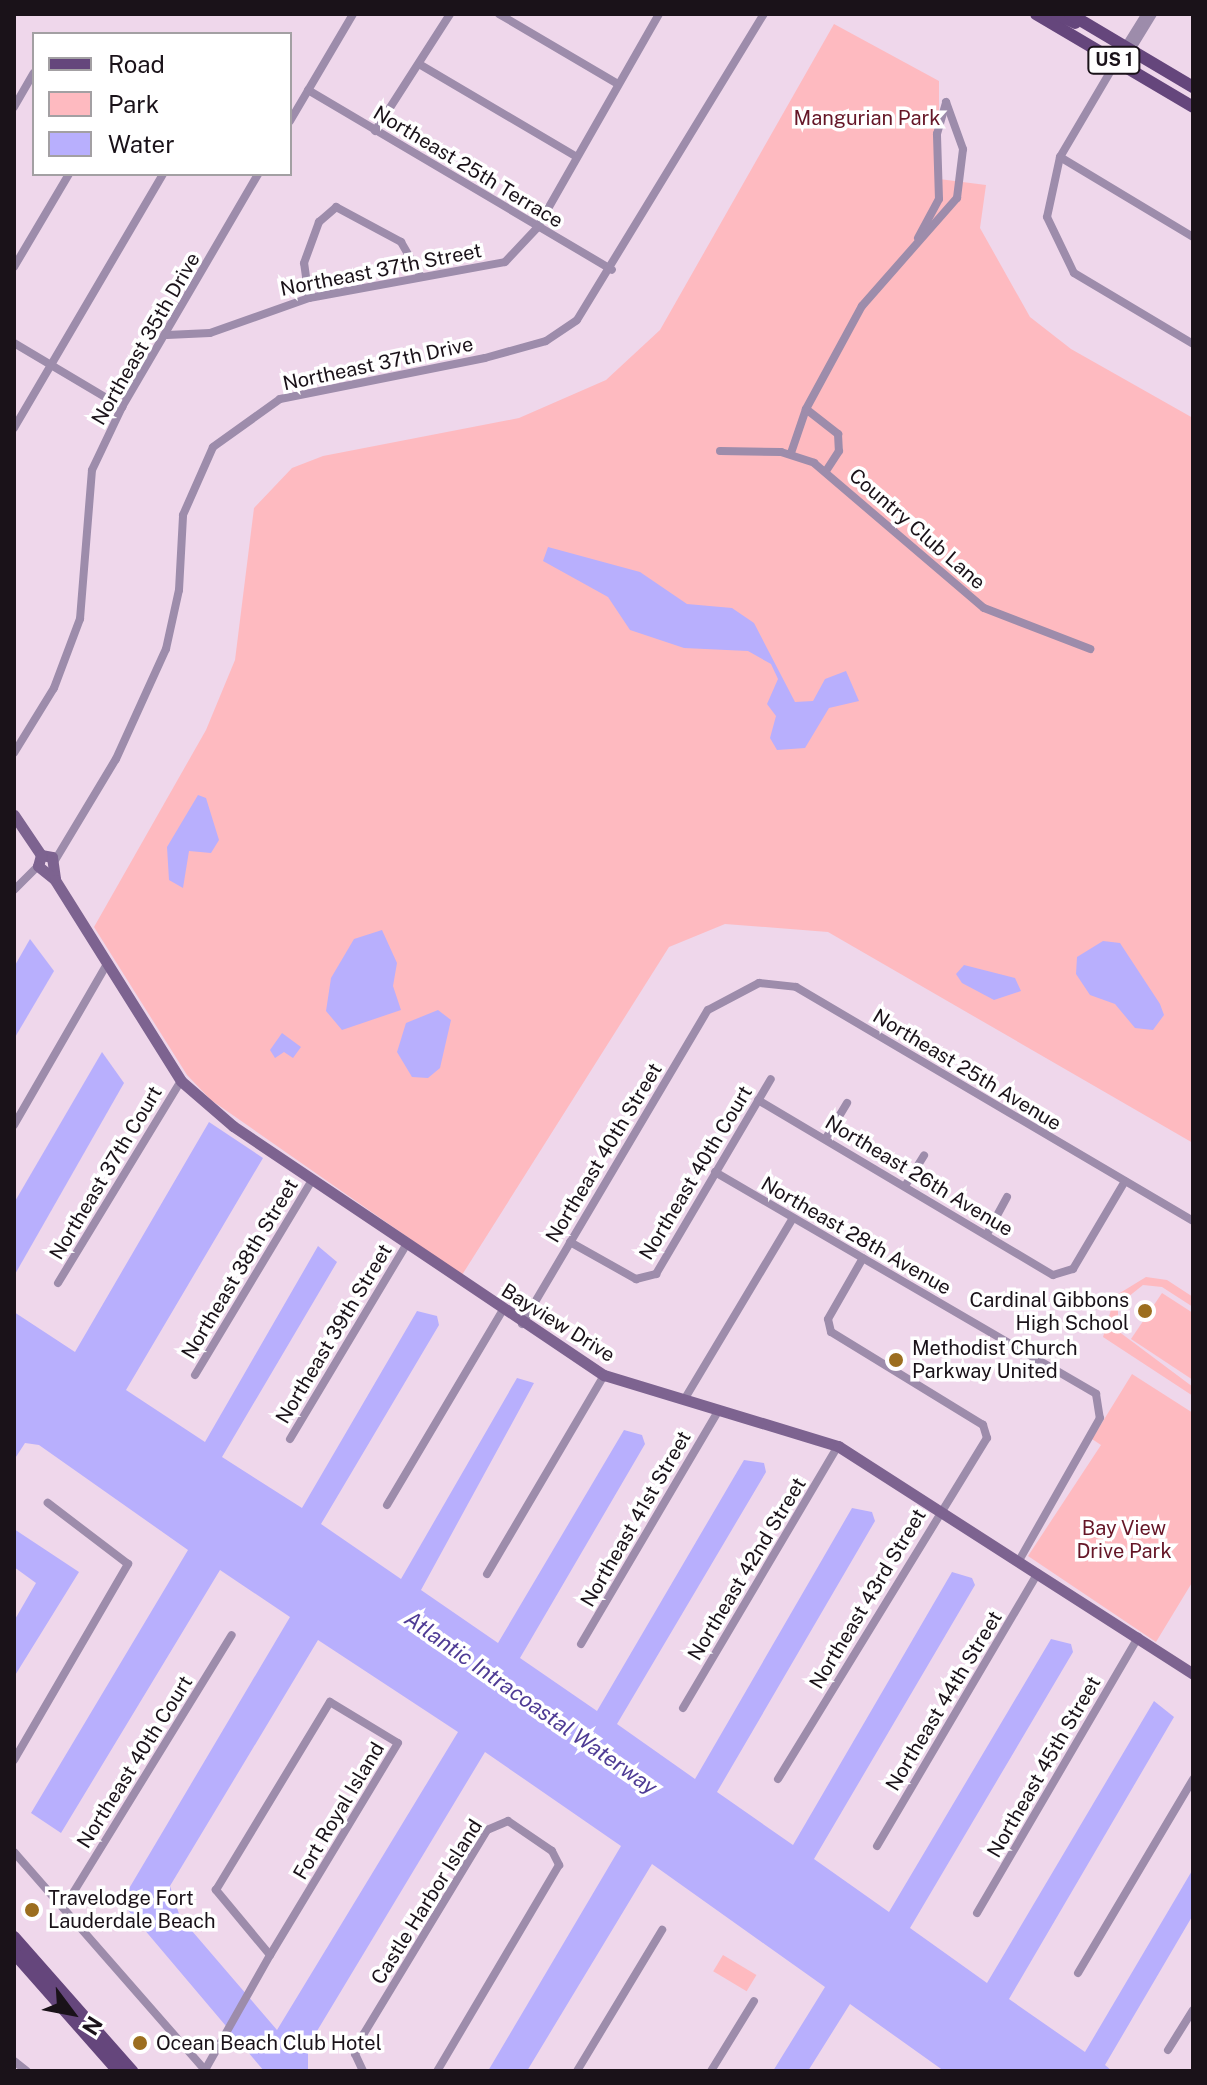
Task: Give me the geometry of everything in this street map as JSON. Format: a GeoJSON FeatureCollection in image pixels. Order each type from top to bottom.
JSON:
{"type":"FeatureCollection","features":[{"type":"Feature","properties":{"kind":"main road","name":"US 1"},"geometry":{"type":"LineString","coordinates":[[1036,14],[1193,107]]}},
{"type":"Feature","properties":{"kind":"main road"},"geometry":{"type":"LineString","coordinates":[[1056,14],[1076,17]]}},
{"type":"Feature","properties":{"kind":"main road","name":"US 1"},"geometry":{"type":"LineString","coordinates":[[1076,17],[1193,87]]}},
{"type":"Feature","properties":{"kind":"main road"},"geometry":{"type":"LineString","coordinates":[[1116,62],[1147,59]]}},
{"type":"Feature","properties":{"kind":"main road"},"geometry":{"type":"LineString","coordinates":[[14,1937],[132,2071]]}},
{"type":"Feature","properties":{"kind":"main road"},"geometry":{"type":"LineString","coordinates":[[14,1953],[118,2071]]}},
{"type":"Feature","properties":{"kind":"street"},"geometry":{"type":"LineString","coordinates":[[292,118],[353,14]]}},
{"type":"Feature","properties":{"kind":"street"},"geometry":{"type":"LineString","coordinates":[[375,131],[450,14]]}},
{"type":"Feature","properties":{"kind":"street"},"geometry":{"type":"LineString","coordinates":[[499,14],[618,84]]}},
{"type":"Feature","properties":{"kind":"street","name":"Northeast 37th Street"},"geometry":{"type":"LineString","coordinates":[[167,335],[210,333],[309,298],[420,275],[505,262],[537,228],[659,14]]}},
{"type":"Feature","properties":{"kind":"street","name":"Northeast 37th Drive"},"geometry":{"type":"LineString","coordinates":[[14,890],[65,843],[116,759],[166,649],[179,590],[183,515],[213,447],[280,399],[546,341],[577,320],[612,270],[764,14]]}},
{"type":"Feature","properties":{"kind":"street"},"geometry":{"type":"LineString","coordinates":[[1128,48],[1146,14]]}},
{"type":"Feature","properties":{"kind":"street"},"geometry":{"type":"LineString","coordinates":[[1128,48],[1153,14]]}},
{"type":"Feature","properties":{"kind":"street"},"geometry":{"type":"LineString","coordinates":[[1116,62],[1060,157],[1047,217],[1074,273],[1193,344]]}},
{"type":"Feature","properties":{"kind":"street"},"geometry":{"type":"LineString","coordinates":[[419,64],[577,157]]}},
{"type":"Feature","properties":{"kind":"street"},"geometry":{"type":"LineString","coordinates":[[14,107],[32,76]]}},
{"type":"Feature","properties":{"kind":"street","name":"Northeast 25th Terrace"},"geometry":{"type":"LineString","coordinates":[[308,90],[612,270]]}},
{"type":"Feature","properties":{"kind":"street"},"geometry":{"type":"LineString","coordinates":[[791,453],[806,409],[862,306],[918,238],[957,198],[964,164],[946,102],[937,134],[943,168],[939,199],[918,238]]}},
{"type":"Feature","properties":{"kind":"street"},"geometry":{"type":"LineString","coordinates":[[1060,157],[1193,237]]}},
{"type":"Feature","properties":{"kind":"street"},"geometry":{"type":"LineString","coordinates":[[943,168],[964,164]]}},
{"type":"Feature","properties":{"kind":"street"},"geometry":{"type":"LineString","coordinates":[[14,267],[68,176]]}},
{"type":"Feature","properties":{"kind":"street"},"geometry":{"type":"LineString","coordinates":[[14,428],[162,176]]}},
{"type":"Feature","properties":{"kind":"street","name":"Northeast 35th Drive"},"geometry":{"type":"LineString","coordinates":[[14,753],[54,688],[80,619],[92,470],[122,407],[167,335],[257,176]]}},
{"type":"Feature","properties":{"kind":"street"},"geometry":{"type":"LineString","coordinates":[[309,298],[304,263],[319,222],[336,207],[401,242],[420,275]]}},
{"type":"Feature","properties":{"kind":"street"},"geometry":{"type":"LineString","coordinates":[[14,343],[122,407]]}},
{"type":"Feature","properties":{"kind":"street"},"geometry":{"type":"LineString","coordinates":[[806,409],[838,434],[839,451],[826,471]]}},
{"type":"Feature","properties":{"kind":"street","name":"Country Club Lane"},"geometry":{"type":"LineString","coordinates":[[720,451],[791,453],[826,471],[984,608],[1090,649]]}},
{"type":"Feature","properties":{"kind":"street","name":"Bayview Drive"},"geometry":{"type":"LineString","coordinates":[[14,815],[181,1081],[312,1180],[502,1311],[604,1375],[838,1446],[942,1507],[1193,1674]]}},
{"type":"Feature","properties":{"kind":"street"},"geometry":{"type":"LineString","coordinates":[[14,1125],[107,964]]}},
{"type":"Feature","properties":{"kind":"street","name":"Northeast 25th Avenue"},"geometry":{"type":"LineString","coordinates":[[718,1001],[759,983],[796,987],[1193,1221]]}},
{"type":"Feature","properties":{"kind":"street","name":"Northeast 40th Street"},"geometry":{"type":"LineString","coordinates":[[522,1324],[718,1001]]}},
{"type":"Feature","properties":{"kind":"street","name":"Northeast 40th Court"},"geometry":{"type":"LineString","coordinates":[[570,1242],[646,1281],[771,1079]]}},
{"type":"Feature","properties":{"kind":"street","name":"Northeast 37th Court"},"geometry":{"type":"LineString","coordinates":[[58,1283],[181,1081]]}},
{"type":"Feature","properties":{"kind":"street","name":"Northeast 26th Avenue"},"geometry":{"type":"LineString","coordinates":[[758,1100],[1064,1277],[1125,1181]]}},
{"type":"Feature","properties":{"kind":"street"},"geometry":{"type":"LineString","coordinates":[[826,1138],[847,1103]]}},
{"type":"Feature","properties":{"kind":"street"},"geometry":{"type":"LineString","coordinates":[[905,1186],[924,1155]]}},
{"type":"Feature","properties":{"kind":"street","name":"Northeast 28th Avenue"},"geometry":{"type":"LineString","coordinates":[[715,1172],[1096,1394],[1100,1418],[1020,1559]]}},
{"type":"Feature","properties":{"kind":"street","name":"Northeast 38th Street"},"geometry":{"type":"LineString","coordinates":[[195,1375],[312,1180]]}},
{"type":"Feature","properties":{"kind":"street"},"geometry":{"type":"LineString","coordinates":[[987,1234],[1007,1197]]}},
{"type":"Feature","properties":{"kind":"street","name":"Northeast 41st Street"},"geometry":{"type":"LineString","coordinates":[[684,1400],[793,1218]]}},
{"type":"Feature","properties":{"kind":"street","name":"Northeast 39th Street"},"geometry":{"type":"LineString","coordinates":[[290,1439],[406,1245]]}},
{"type":"Feature","properties":{"kind":"street","name":"Northeast 43rd Street"},"geometry":{"type":"LineString","coordinates":[[778,1779],[987,1438],[983,1425],[828,1328],[863,1258]]}},
{"type":"Feature","properties":{"kind":"street"},"geometry":{"type":"LineString","coordinates":[[387,1505],[502,1311]]}},
{"type":"Feature","properties":{"kind":"street"},"geometry":{"type":"LineString","coordinates":[[487,1574],[604,1375]]}},
{"type":"Feature","properties":{"kind":"street","name":"Northeast 41st Street"},"geometry":{"type":"LineString","coordinates":[[581,1644],[719,1410]]}},
{"type":"Feature","properties":{"kind":"street","name":"Northeast 42nd Street"},"geometry":{"type":"LineString","coordinates":[[683,1708],[838,1446]]}},
{"type":"Feature","properties":{"kind":"street"},"geometry":{"type":"LineString","coordinates":[[14,1760],[128,1564],[48,1503]]}},
{"type":"Feature","properties":{"kind":"street","name":"Northeast 44th Street"},"geometry":{"type":"LineString","coordinates":[[877,1846],[1038,1573]]}},
{"type":"Feature","properties":{"kind":"street","name":"Northeast 40th Court"},"geometry":{"type":"LineString","coordinates":[[65,1906],[232,1635]]}},
{"type":"Feature","properties":{"kind":"street","name":"Northeast 45th Street"},"geometry":{"type":"LineString","coordinates":[[977,1913],[1138,1637]]}},
{"type":"Feature","properties":{"kind":"street","name":"Fort Royal Island"},"geometry":{"type":"LineString","coordinates":[[330,1702],[398,1743],[270,1955],[216,1890],[330,1702]]}},
{"type":"Feature","properties":{"kind":"street"},"geometry":{"type":"LineString","coordinates":[[1078,1973],[1193,1779]]}},
{"type":"Feature","properties":{"kind":"street","name":"Castle Harbor Island"},"geometry":{"type":"LineString","coordinates":[[363,2071],[355,2054],[363,2035],[482,1837],[508,1821],[552,1851],[559,1865],[437,2071]]}},
{"type":"Feature","properties":{"kind":"street"},"geometry":{"type":"LineString","coordinates":[[14,1852],[65,1906],[206,2070],[270,1955]]}},
{"type":"Feature","properties":{"kind":"street"},"geometry":{"type":"LineString","coordinates":[[577,2071],[662,1930]]}},
{"type":"Feature","properties":{"kind":"street"},"geometry":{"type":"LineString","coordinates":[[711,2071],[754,2001]]}},
{"type":"Feature","properties":{"kind":"street"},"geometry":{"type":"LineString","coordinates":[[1168,2050],[1193,2010]]}},
{"type":"Feature","properties":{"kind":"street"},"geometry":{"type":"LineString","coordinates":[[14,2061],[27,2071]]}},
{"type":"Feature","properties":{"kind":"green space","name":"Mangurian Park"},"geometry":{"type":"Polygon","coordinates":[[[834,24],[939,81],[939,179],[986,185],[980,228],[1030,317],[1071,349],[1193,418],[1193,1143],[828,932],[725,924],[669,947],[462,1275],[211,1100],[187,1075],[94,927],[206,730],[235,660],[254,508],[292,468],[323,456],[519,418],[606,380],[660,330],[834,24]]]}},
{"type":"Feature","properties":{"kind":"green space"},"geometry":{"type":"Polygon","coordinates":[[[1146,1277],[1167,1280],[1193,1297],[1193,1307],[1162,1287],[1143,1285],[1118,1305],[1118,1331],[1193,1387],[1193,1396],[1103,1337],[1115,1296],[1146,1277]]]}},
{"type":"Feature","properties":{"kind":"green space"},"geometry":{"type":"Polygon","coordinates":[[[1162,1293],[1193,1313],[1193,1380],[1131,1339],[1162,1293]]]}},
{"type":"Feature","properties":{"kind":"green space","name":"Bay View Drive Park"},"geometry":{"type":"Polygon","coordinates":[[[1132,1374],[1193,1413],[1193,1581],[1156,1642],[1028,1556],[1101,1445],[1092,1439],[1132,1374]]]}},
{"type":"Feature","properties":{"kind":"green space"},"geometry":{"type":"Polygon","coordinates":[[[723,1955],[756,1975],[747,1991],[713,1971],[723,1955]]]}},
{"type":"Feature","properties":{"kind":"water"},"geometry":{"type":"Polygon","coordinates":[[[548,547],[640,572],[687,604],[732,608],[754,623],[795,702],[813,701],[825,679],[846,671],[859,701],[829,708],[805,748],[777,750],[770,738],[776,716],[767,704],[778,679],[771,664],[748,651],[684,648],[630,630],[608,597],[543,561],[548,547]]]}},
{"type":"Feature","properties":{"kind":"water"},"geometry":{"type":"Polygon","coordinates":[[[198,795],[206,798],[219,840],[211,853],[189,851],[183,888],[169,880],[167,847],[198,795]]]}},
{"type":"Feature","properties":{"kind":"water"},"geometry":{"type":"Polygon","coordinates":[[[382,930],[397,963],[393,986],[401,1010],[342,1030],[326,1011],[331,978],[354,939],[382,930]]]}},
{"type":"Feature","properties":{"kind":"water"},"geometry":{"type":"Polygon","coordinates":[[[30,939],[54,971],[14,1039],[14,967],[30,939]]]}},
{"type":"Feature","properties":{"kind":"water"},"geometry":{"type":"Polygon","coordinates":[[[1103,941],[1120,943],[1160,1004],[1164,1015],[1153,1030],[1135,1028],[1115,1004],[1090,995],[1076,974],[1077,957],[1103,941]]]}},
{"type":"Feature","properties":{"kind":"water"},"geometry":{"type":"Polygon","coordinates":[[[964,965],[1015,978],[1021,991],[994,1000],[962,983],[956,974],[964,965]]]}},
{"type":"Feature","properties":{"kind":"water"},"geometry":{"type":"Polygon","coordinates":[[[438,1010],[451,1020],[440,1068],[428,1078],[412,1077],[397,1052],[406,1023],[438,1010]]]}},
{"type":"Feature","properties":{"kind":"water"},"geometry":{"type":"Polygon","coordinates":[[[282,1033],[301,1047],[293,1058],[284,1052],[275,1058],[270,1050],[282,1033]]]}},
{"type":"Feature","properties":{"kind":"water"},"geometry":{"type":"Polygon","coordinates":[[[102,1052],[124,1083],[14,1276],[14,1203],[102,1052]]]}},
{"type":"Feature","properties":{"kind":"water","name":"Atlantic Intracoastal Waterway"},"geometry":{"type":"Polygon","coordinates":[[[209,1122],[263,1158],[126,1390],[205,1442],[318,1246],[337,1262],[222,1457],[302,1508],[417,1311],[437,1316],[439,1325],[321,1524],[401,1579],[517,1378],[534,1383],[421,1590],[498,1643],[624,1430],[642,1435],[645,1444],[520,1658],[597,1711],[744,1460],[764,1463],[766,1472],[617,1724],[695,1779],[852,1508],[872,1512],[875,1521],[717,1792],[793,1845],[952,1572],[972,1578],[975,1585],[814,1859],[889,1912],[1051,1639],[1071,1644],[1073,1652],[910,1928],[987,1983],[1154,1701],[1174,1717],[1009,1999],[1085,2052],[1193,1869],[1193,1915],[1105,2065],[1112,2071],[944,2071],[850,2004],[808,2071],[773,2071],[825,1987],[652,1864],[527,2071],[488,2071],[621,1846],[485,1752],[308,2046],[308,2071],[264,2071],[121,1902],[290,1617],[220,1570],[61,1833],[31,1813],[188,1550],[39,1445],[25,1443],[14,1460],[14,1312],[75,1352],[209,1122]],[[318,1640],[170,1886],[180,1917],[277,2030],[458,1732],[318,1640]]]}},
{"type":"Feature","properties":{"kind":"water"},"geometry":{"type":"Polygon","coordinates":[[[14,1529],[79,1572],[14,1677],[14,1621],[36,1583],[14,1567],[14,1529]]]}},
{"type":"Feature","properties":{"kind":"place","name":"Cardinal Gibbons High School"},"geometry":{"type":"Point","coordinates":[1145,1311]}},
{"type":"Feature","properties":{"kind":"place","name":"Methodist Church Parkway United"},"geometry":{"type":"Point","coordinates":[896,1360]}},
{"type":"Feature","properties":{"kind":"place","name":"Travelodge Fort Lauderdale Beach"},"geometry":{"type":"Point","coordinates":[32,1910]}},
{"type":"Feature","properties":{"kind":"place","name":"Ocean Beach Club Hotel"},"geometry":{"type":"Point","coordinates":[140,2043]}}]}
